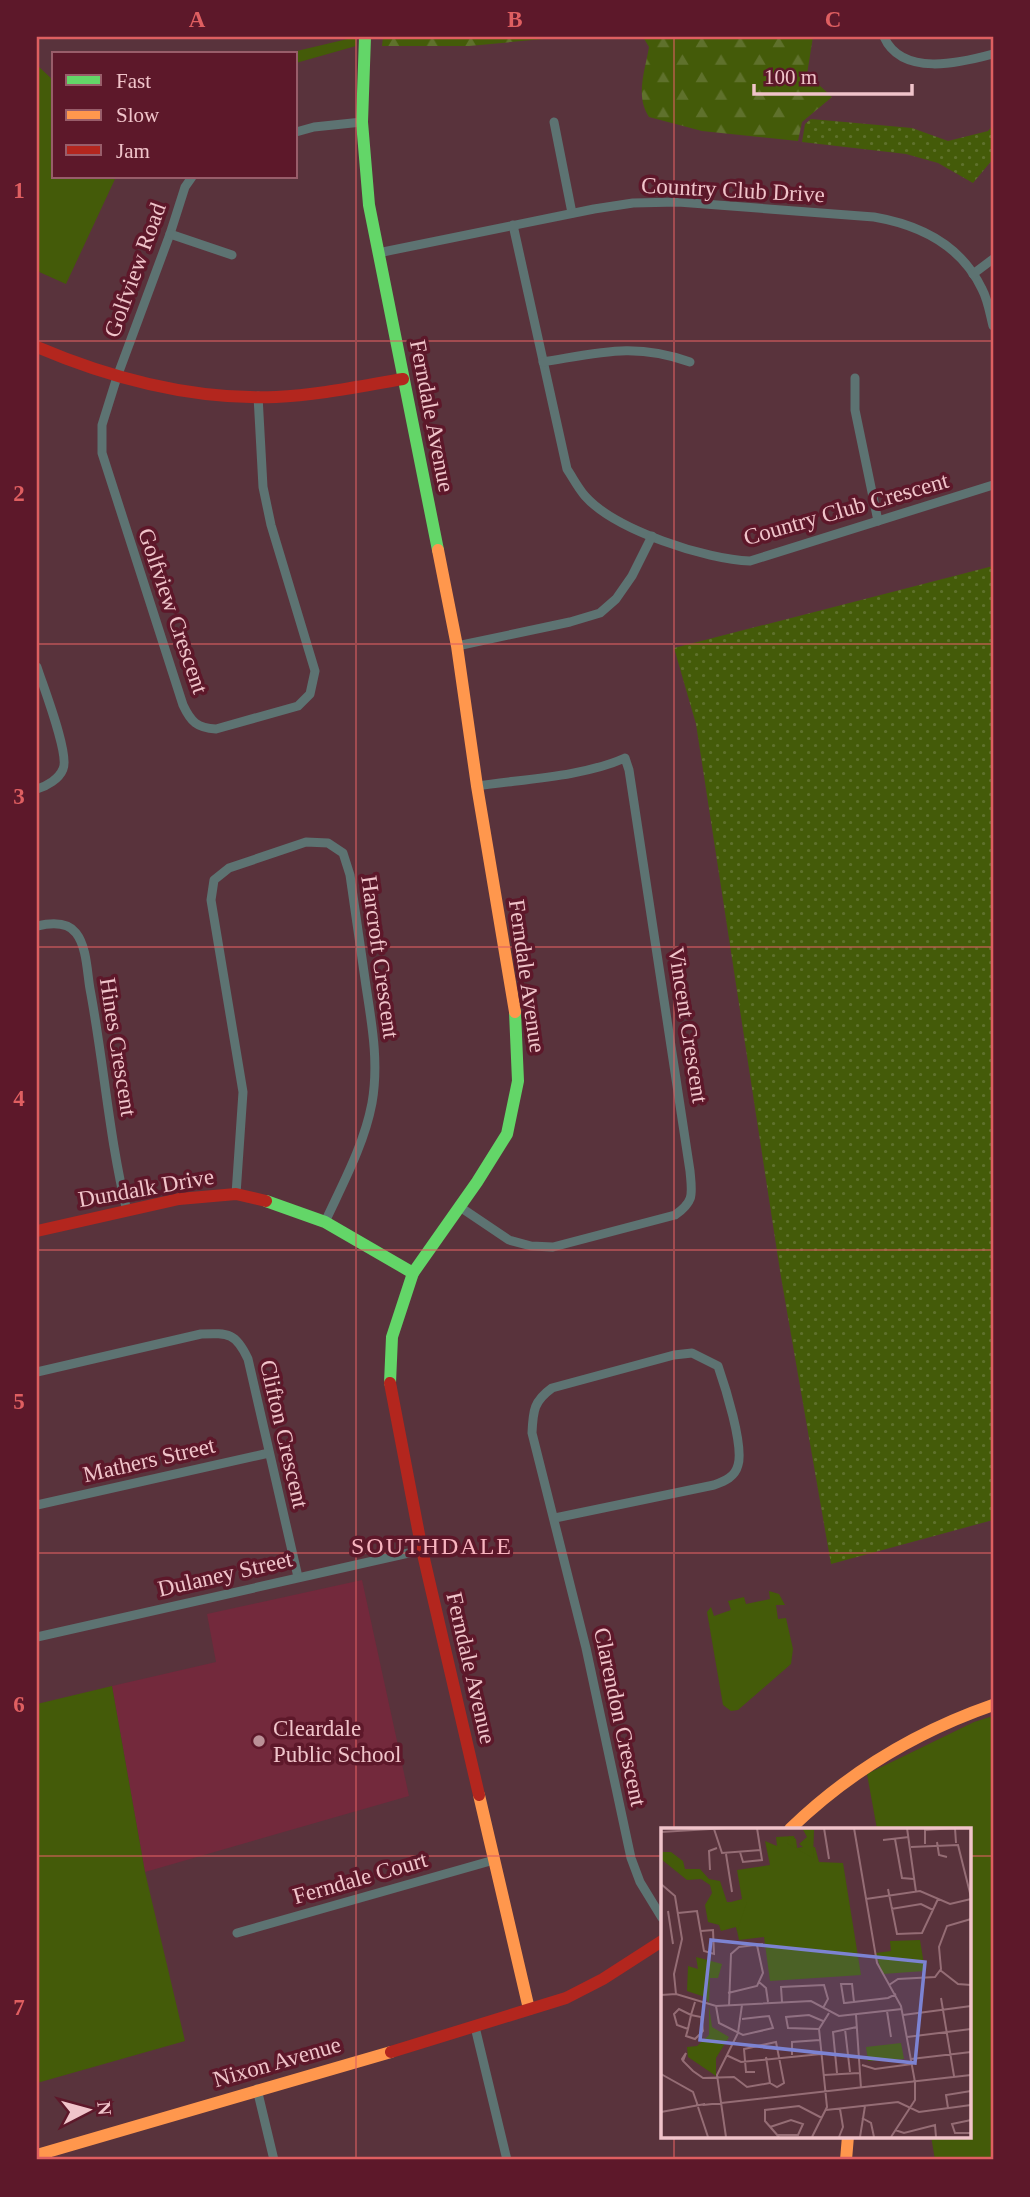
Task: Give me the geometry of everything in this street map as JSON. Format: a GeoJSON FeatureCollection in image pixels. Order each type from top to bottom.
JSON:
{"type":"FeatureCollection","features":[{"type":"Feature","properties":{"kind":"street","name":"Ferndale Avenue"},"geometry":{"type":"LineString","coordinates":[[365,37],[362,122],[369,205],[457,646],[477,786],[517,1025],[518,1081],[507,1134],[460,1208],[413,1273],[392,1337],[390,1386],[422,1550],[529,2009]]}},
{"type":"Feature","properties":{"kind":"street"},"geometry":{"type":"LineString","coordinates":[[884,37],[890,49],[901,58],[926,63],[961,63],[993,54]]}},
{"type":"Feature","properties":{"kind":"street"},"geometry":{"type":"LineString","coordinates":[[298,131],[362,122]]}},
{"type":"Feature","properties":{"kind":"street"},"geometry":{"type":"LineString","coordinates":[[554,122],[572,213]]}},
{"type":"Feature","properties":{"kind":"street","name":"Golfview Road"},"geometry":{"type":"LineString","coordinates":[[117,376],[190,178]]}},
{"type":"Feature","properties":{"kind":"street","name":"Country Club Drive"},"geometry":{"type":"LineString","coordinates":[[378,253],[633,203],[678,202],[874,217],[904,222],[932,236],[964,261],[983,290],[993,326]]}},
{"type":"Feature","properties":{"kind":"street","name":"Country Club Crescent"},"geometry":{"type":"LineString","coordinates":[[513,225],[566,469],[586,497],[612,517],[652,536],[720,558],[750,561],[993,485]]}},
{"type":"Feature","properties":{"kind":"street"},"geometry":{"type":"LineString","coordinates":[[170,234],[232,255]]}},
{"type":"Feature","properties":{"kind":"street"},"geometry":{"type":"LineString","coordinates":[[973,274],[993,259]]}},
{"type":"Feature","properties":{"kind":"street"},"geometry":{"type":"LineString","coordinates":[[37,347],[117,376],[191,393],[276,397],[403,379]]}},
{"type":"Feature","properties":{"kind":"street"},"geometry":{"type":"LineString","coordinates":[[543,362],[626,349],[660,352],[690,362]]}},
{"type":"Feature","properties":{"kind":"street","name":"Golfview Crescent"},"geometry":{"type":"LineString","coordinates":[[117,376],[102,425],[102,453],[183,705],[190,721],[202,728],[216,729],[298,706],[310,694],[315,671],[271,525],[263,487],[258,396]]}},
{"type":"Feature","properties":{"kind":"street"},"geometry":{"type":"LineString","coordinates":[[855,379],[855,410],[878,521]]}},
{"type":"Feature","properties":{"kind":"street"},"geometry":{"type":"LineString","coordinates":[[457,646],[600,613],[616,599],[632,576],[652,536]]}},
{"type":"Feature","properties":{"kind":"street"},"geometry":{"type":"LineString","coordinates":[[37,667],[65,754],[64,769],[54,781],[37,789]]}},
{"type":"Feature","properties":{"kind":"street","name":"Vincent Crescent"},"geometry":{"type":"LineString","coordinates":[[460,1208],[509,1240],[531,1246],[554,1247],[675,1215],[686,1208],[692,1198],[629,770],[625,758],[580,771],[477,786]]}},
{"type":"Feature","properties":{"kind":"street","name":"Harcroft Crescent"},"geometry":{"type":"LineString","coordinates":[[236,1194],[243,1092],[211,900],[214,880],[229,868],[306,842],[328,843],[343,853],[350,875],[374,1042],[375,1073],[372,1104],[362,1139],[324,1222]]}},
{"type":"Feature","properties":{"kind":"street","name":"Hines Crescent"},"geometry":{"type":"LineString","coordinates":[[37,926],[62,924],[74,930],[82,942],[118,1177],[127,1211]]}},
{"type":"Feature","properties":{"kind":"street","name":"Dundalk Drive"},"geometry":{"type":"LineString","coordinates":[[37,1231],[179,1199],[236,1194],[276,1203],[324,1222],[413,1273]]}},
{"type":"Feature","properties":{"kind":"street","name":"Clifton Crescent"},"geometry":{"type":"LineString","coordinates":[[37,1371],[201,1334],[224,1333],[240,1341],[248,1359],[298,1577]]}},
{"type":"Feature","properties":{"kind":"street","name":"Clarendon Crescent"},"geometry":{"type":"LineString","coordinates":[[555,1518],[714,1485],[730,1478],[739,1464],[739,1446],[718,1366],[692,1353],[674,1355],[552,1388],[540,1397],[533,1413],[532,1433],[586,1648],[631,1858],[640,1882],[661,1915]]}},
{"type":"Feature","properties":{"kind":"street","name":"Mathers Street"},"geometry":{"type":"LineString","coordinates":[[37,1505],[269,1453]]}},
{"type":"Feature","properties":{"kind":"street","name":"Dulaney Street"},"geometry":{"type":"LineString","coordinates":[[37,1637],[422,1550]]}},
{"type":"Feature","properties":{"kind":"street"},"geometry":{"type":"LineString","coordinates":[[791,1828],[875,1759],[922,1732],[993,1705]]}},
{"type":"Feature","properties":{"kind":"street","name":"Ferndale Court"},"geometry":{"type":"LineString","coordinates":[[237,1933],[494,1860]]}},
{"type":"Feature","properties":{"kind":"street","name":"Nixon Avenue"},"geometry":{"type":"LineString","coordinates":[[37,2155],[566,1998],[603,1979],[661,1942]]}},
{"type":"Feature","properties":{"kind":"street"},"geometry":{"type":"LineString","coordinates":[[475,2027],[507,2160]]}},
{"type":"Feature","properties":{"kind":"street"},"geometry":{"type":"LineString","coordinates":[[257,2089],[274,2160]]}},
{"type":"Feature","properties":{"kind":"street"},"geometry":{"type":"LineString","coordinates":[[846,2160],[848,2138]]}},
{"type":"Feature","properties":{"kind":"street"},"geometry":{"type":"LineString","coordinates":[[37,2155],[39,2160]]}},
{"type":"Feature","properties":{"kind":"shaded area","name":"Cleardale Public School"},"geometry":{"type":"Polygon","coordinates":[[[362,1580],[409,1796],[145,1872],[112,1686],[216,1662],[207,1614],[362,1580]]]}},
{"type":"Feature","properties":{"kind":"green space"},"geometry":{"type":"Polygon","coordinates":[[[356,37],[356,46],[298,62],[298,52],[292,52],[356,37]]]}},
{"type":"Feature","properties":{"kind":"green space"},"geometry":{"type":"Polygon","coordinates":[[[383,37],[565,37],[469,46],[382,46],[383,37]]]}},
{"type":"Feature","properties":{"kind":"green space"},"geometry":{"type":"Polygon","coordinates":[[[643,37],[813,37],[807,74],[832,97],[802,122],[798,141],[702,131],[649,117],[642,92],[649,47],[643,37]]]}},
{"type":"Feature","properties":{"kind":"green space"},"geometry":{"type":"Polygon","coordinates":[[[37,65],[52,79],[52,178],[116,178],[66,284],[37,271],[37,65]]]}},
{"type":"Feature","properties":{"kind":"green space"},"geometry":{"type":"Polygon","coordinates":[[[811,119],[912,128],[948,141],[988,131],[993,125],[993,159],[973,183],[938,163],[906,154],[802,142],[805,124],[811,119]]]}},
{"type":"Feature","properties":{"kind":"green space"},"geometry":{"type":"Polygon","coordinates":[[[993,566],[993,1520],[831,1564],[781,1277],[696,724],[674,648],[993,566]]]}},
{"type":"Feature","properties":{"kind":"green space"},"geometry":{"type":"Polygon","coordinates":[[[769,1591],[779,1594],[785,1605],[776,1605],[778,1619],[786,1618],[793,1649],[791,1664],[738,1710],[731,1711],[723,1705],[707,1612],[711,1607],[714,1616],[731,1610],[728,1601],[744,1597],[746,1604],[770,1599],[769,1591]]]}},
{"type":"Feature","properties":{"kind":"green space"},"geometry":{"type":"Polygon","coordinates":[[[112,1686],[145,1872],[185,2041],[37,2083],[37,1704],[112,1686]]]}},
{"type":"Feature","properties":{"kind":"green space"},"geometry":{"type":"Polygon","coordinates":[[[993,1716],[993,2160],[935,2160],[931,2138],[970,2138],[970,1828],[877,1828],[867,1774],[974,1722],[993,1716]]]}},
{"type":"Feature","properties":{"kind":"traffic: fast"},"geometry":{"type":"LineString","coordinates":[[365,37],[362,122],[369,205],[438,550]]}},
{"type":"Feature","properties":{"kind":"traffic: fast"},"geometry":{"type":"LineString","coordinates":[[390,1383],[392,1337],[413,1273],[507,1134],[518,1081],[515,1012]]}},
{"type":"Feature","properties":{"kind":"traffic: fast"},"geometry":{"type":"LineString","coordinates":[[266,1201],[325,1222],[413,1273]]}},
{"type":"Feature","properties":{"kind":"traffic: slow"},"geometry":{"type":"LineString","coordinates":[[438,550],[457,646],[477,786],[515,1012]]}},
{"type":"Feature","properties":{"kind":"traffic: slow"},"geometry":{"type":"LineString","coordinates":[[791,1828],[836,1789],[884,1756],[937,1728],[993,1705]]}},
{"type":"Feature","properties":{"kind":"traffic: slow"},"geometry":{"type":"LineString","coordinates":[[479,1795],[529,2009]]}},
{"type":"Feature","properties":{"kind":"traffic: slow"},"geometry":{"type":"LineString","coordinates":[[37,2155],[391,2052]]}},
{"type":"Feature","properties":{"kind":"traffic: slow"},"geometry":{"type":"LineString","coordinates":[[846,2160],[848,2138]]}},
{"type":"Feature","properties":{"kind":"traffic: jam"},"geometry":{"type":"LineString","coordinates":[[37,347],[124,378],[215,395],[292,396],[403,379]]}},
{"type":"Feature","properties":{"kind":"traffic: jam"},"geometry":{"type":"LineString","coordinates":[[37,1231],[179,1199],[236,1194],[266,1201]]}},
{"type":"Feature","properties":{"kind":"traffic: jam"},"geometry":{"type":"LineString","coordinates":[[390,1383],[422,1550],[479,1795]]}},
{"type":"Feature","properties":{"kind":"traffic: jam"},"geometry":{"type":"LineString","coordinates":[[391,2052],[566,1998],[603,1979],[661,1942]]}},
{"type":"Feature","properties":{"kind":"place","name":"Cleardale Public School"},"geometry":{"type":"Point","coordinates":[259,1741]}},
{"type":"Feature","properties":{"kind":"district","name":"SOUTHDALE"},"geometry":{"type":"Point","coordinates":[432,1546]}}]}
